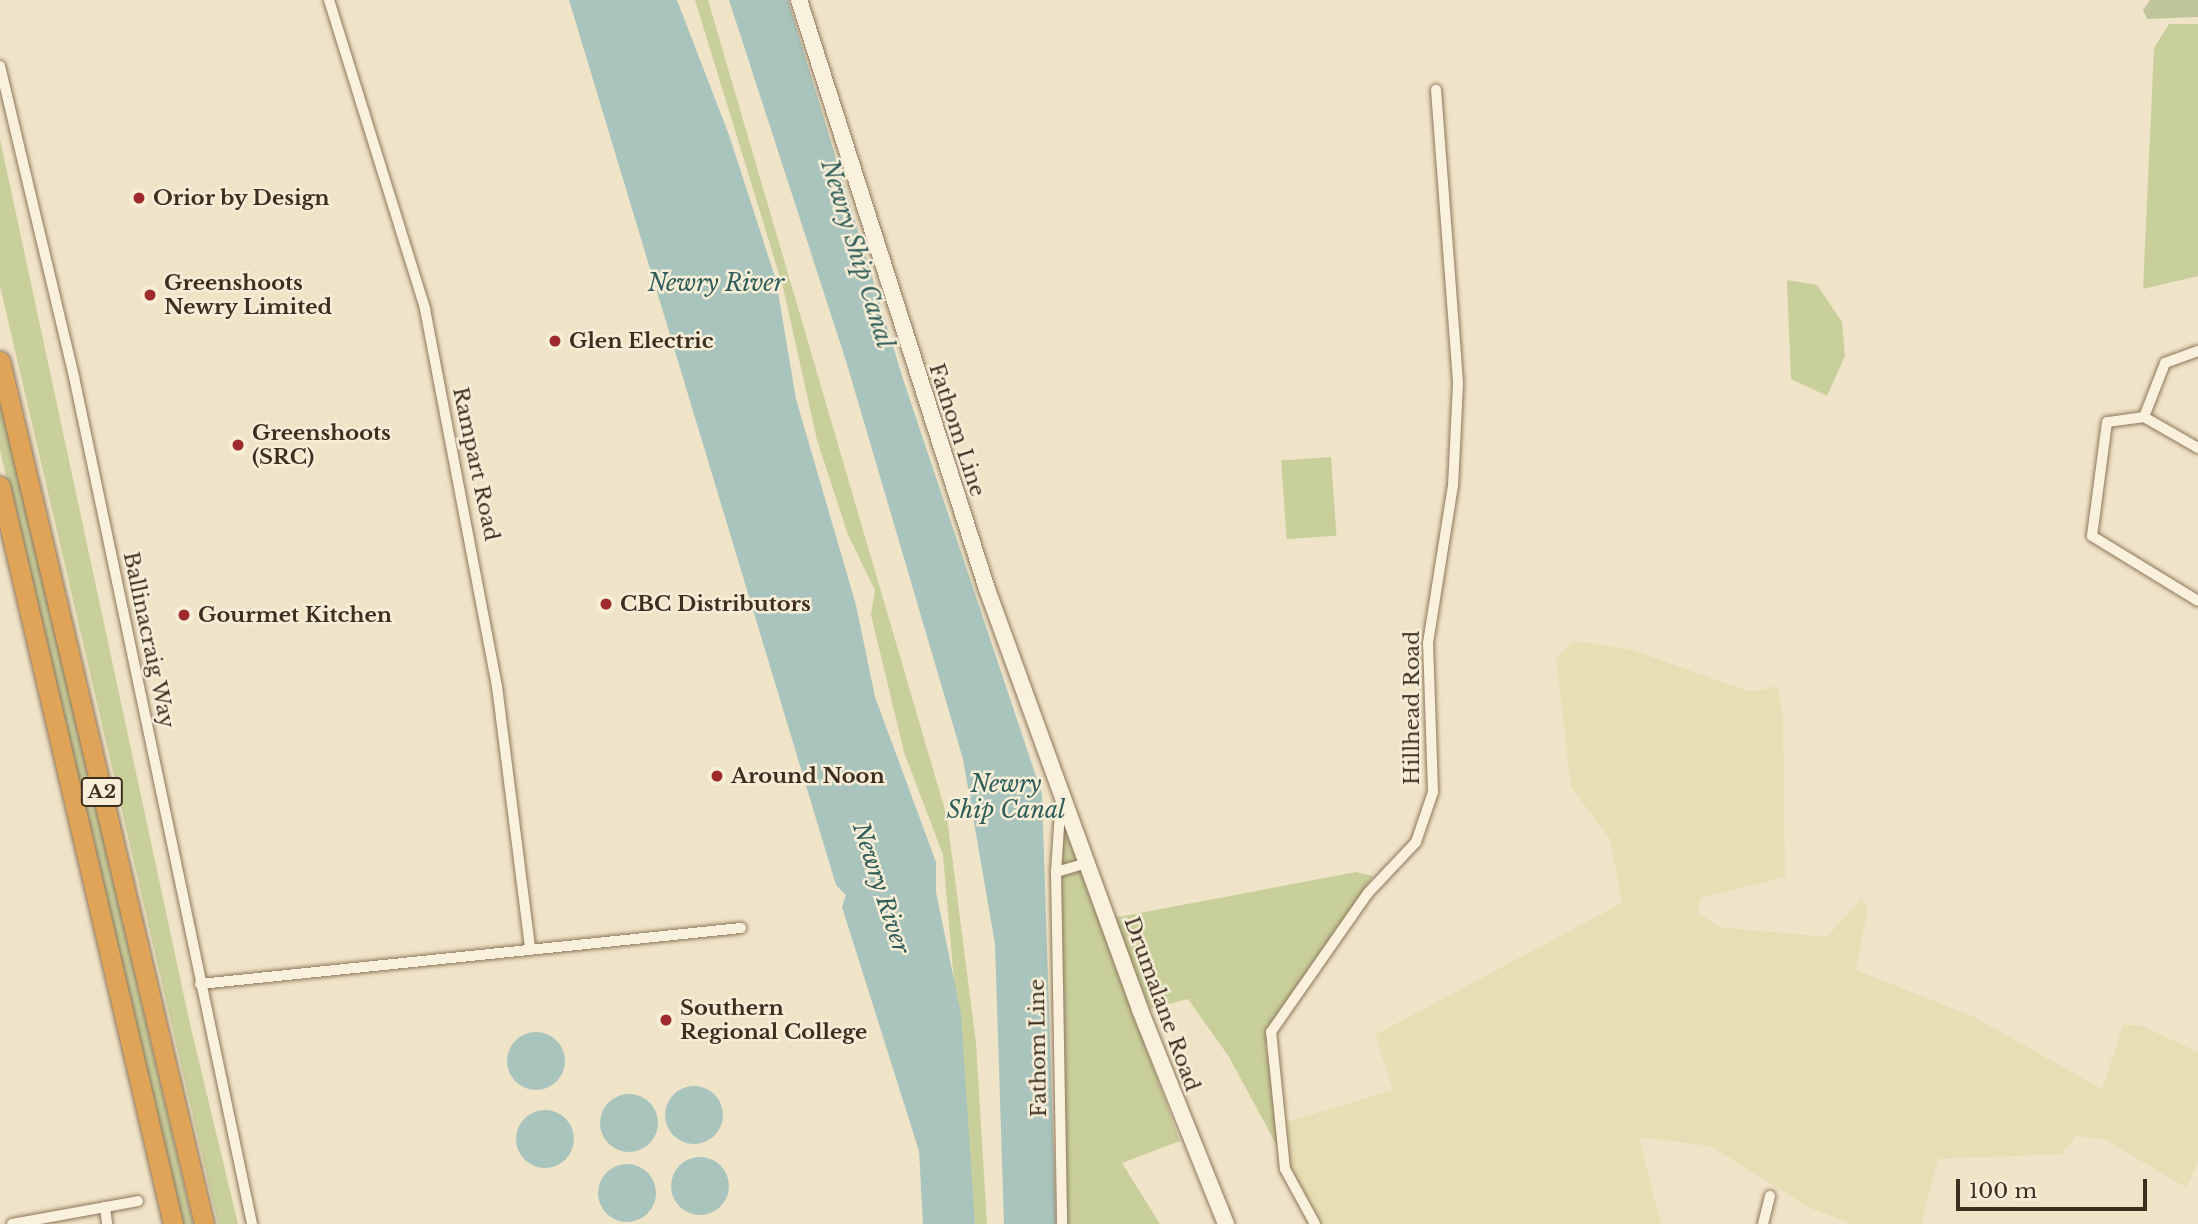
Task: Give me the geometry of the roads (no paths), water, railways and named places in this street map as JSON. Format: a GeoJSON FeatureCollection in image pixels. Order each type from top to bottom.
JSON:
{"type":"FeatureCollection","features":[{"type":"Feature","properties":{"kind":"highway","name":"A2"},"geometry":{"type":"LineString","coordinates":[[0,361],[204,1224]]}},
{"type":"Feature","properties":{"kind":"highway","name":"A2"},"geometry":{"type":"LineString","coordinates":[[0,486],[173,1224]]}},
{"type":"Feature","properties":{"kind":"main road","name":"Fathom Line"},"geometry":{"type":"LineString","coordinates":[[799,0],[946,465],[1061,797]]}},
{"type":"Feature","properties":{"kind":"main road","name":"Drumalane Road"},"geometry":{"type":"LineString","coordinates":[[1061,797],[1226,1224]]}},
{"type":"Feature","properties":{"kind":"street","name":"Rampart Road"},"geometry":{"type":"LineString","coordinates":[[329,0],[425,309],[498,686],[530,948]]}},
{"type":"Feature","properties":{"kind":"street","name":"Ballinacraig Way"},"geometry":{"type":"LineString","coordinates":[[0,66],[74,377],[252,1224]]}},
{"type":"Feature","properties":{"kind":"street","name":"Hillhead Road"},"geometry":{"type":"LineString","coordinates":[[1315,1224],[1285,1169],[1271,1032],[1368,894],[1416,842],[1433,792],[1428,643],[1451,497],[1458,382],[1436,90]]}},
{"type":"Feature","properties":{"kind":"street"},"geometry":{"type":"LineString","coordinates":[[2144,418],[2165,363],[2198,351]]}},
{"type":"Feature","properties":{"kind":"street"},"geometry":{"type":"LineString","coordinates":[[2198,448],[2144,418],[2107,422],[2101,432],[2092,536],[2198,601]]}},
{"type":"Feature","properties":{"kind":"street","name":"Fathom Line"},"geometry":{"type":"LineString","coordinates":[[1061,797],[1056,872],[1062,1224]]}},
{"type":"Feature","properties":{"kind":"street"},"geometry":{"type":"LineString","coordinates":[[1056,872],[1087,863]]}},
{"type":"Feature","properties":{"kind":"street"},"geometry":{"type":"LineString","coordinates":[[200,984],[741,928]]}},
{"type":"Feature","properties":{"kind":"street"},"geometry":{"type":"LineString","coordinates":[[1763,1224],[1770,1196]]}},
{"type":"Feature","properties":{"kind":"street"},"geometry":{"type":"LineString","coordinates":[[12,1224],[138,1201]]}},
{"type":"Feature","properties":{"kind":"street"},"geometry":{"type":"LineString","coordinates":[[105,1207],[107,1224]]}},
{"type":"Feature","properties":{"kind":"water","name":"Newry River"},"geometry":{"type":"Polygon","coordinates":[[[569,0],[677,0],[729,135],[776,280],[796,399],[856,605],[875,697],[936,862],[936,892],[961,1014],[975,1224],[923,1224],[919,1151],[842,907],[846,895],[836,885],[569,0]]]}},
{"type":"Feature","properties":{"kind":"water","name":"Newry Ship Canal"},"geometry":{"type":"Polygon","coordinates":[[[729,0],[788,0],[903,379],[1042,794],[1056,1224],[1004,1224],[995,944],[963,759],[846,361],[729,0]]]}},
{"type":"Feature","properties":{"kind":"water"},"geometry":{"type":"Polygon","coordinates":[[[536,1032],[547,1034],[560,1045],[565,1061],[563,1072],[552,1085],[536,1090],[525,1088],[512,1077],[507,1061],[509,1050],[520,1037],[536,1032]]]}},
{"type":"Feature","properties":{"kind":"water"},"geometry":{"type":"Polygon","coordinates":[[[694,1086],[715,1094],[723,1115],[715,1136],[694,1144],[673,1136],[665,1115],[673,1094],[694,1086]]]}},
{"type":"Feature","properties":{"kind":"water"},"geometry":{"type":"Polygon","coordinates":[[[629,1094],[640,1096],[653,1107],[658,1123],[656,1134],[645,1147],[629,1152],[618,1150],[605,1139],[600,1123],[602,1112],[613,1099],[629,1094]]]}},
{"type":"Feature","properties":{"kind":"water"},"geometry":{"type":"Polygon","coordinates":[[[545,1110],[566,1118],[574,1139],[566,1160],[545,1168],[524,1160],[516,1139],[524,1118],[545,1110]]]}},
{"type":"Feature","properties":{"kind":"water"},"geometry":{"type":"Polygon","coordinates":[[[700,1157],[711,1159],[724,1170],[729,1186],[727,1197],[716,1210],[700,1215],[689,1213],[676,1202],[671,1186],[673,1175],[684,1162],[700,1157]]]}},
{"type":"Feature","properties":{"kind":"water"},"geometry":{"type":"Polygon","coordinates":[[[627,1164],[638,1166],[651,1177],[656,1193],[654,1204],[643,1217],[627,1222],[616,1220],[603,1209],[598,1193],[600,1182],[611,1169],[627,1164]]]}},
{"type":"Feature","properties":{"kind":"place","name":"Orior by Design"},"geometry":{"type":"Point","coordinates":[139,198]}},
{"type":"Feature","properties":{"kind":"place","name":"Greenshoots Newry Limited"},"geometry":{"type":"Point","coordinates":[150,295]}},
{"type":"Feature","properties":{"kind":"place","name":"Glen Electric"},"geometry":{"type":"Point","coordinates":[555,341]}},
{"type":"Feature","properties":{"kind":"place","name":"Greenshoots (SRC)"},"geometry":{"type":"Point","coordinates":[238,445]}},
{"type":"Feature","properties":{"kind":"place","name":"CBC Distributors"},"geometry":{"type":"Point","coordinates":[606,604]}},
{"type":"Feature","properties":{"kind":"place","name":"Gourmet Kitchen"},"geometry":{"type":"Point","coordinates":[184,615]}},
{"type":"Feature","properties":{"kind":"place","name":"Around Noon"},"geometry":{"type":"Point","coordinates":[717,776]}},
{"type":"Feature","properties":{"kind":"place","name":"Southern Regional College"},"geometry":{"type":"Point","coordinates":[666,1020]}}]}
